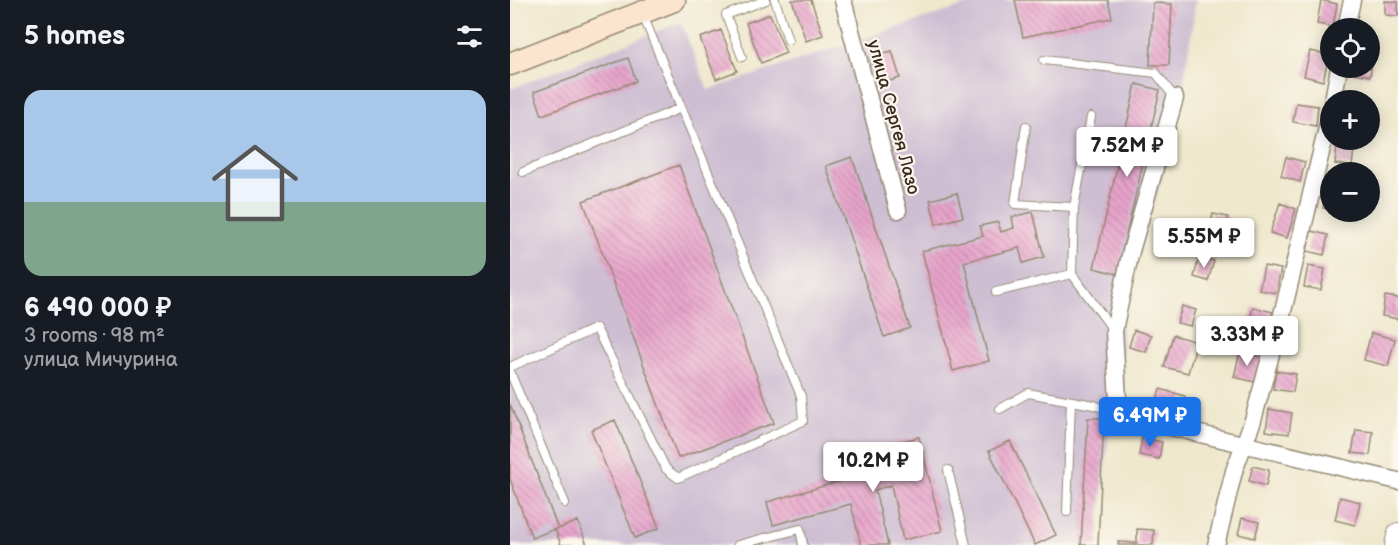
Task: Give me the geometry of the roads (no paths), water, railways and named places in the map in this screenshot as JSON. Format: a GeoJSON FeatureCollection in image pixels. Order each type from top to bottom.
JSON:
{"type":"FeatureCollection","features":[{"type":"Feature","properties":{"kind":"main road"},"geometry":{"type":"LineString","coordinates":[[510,63],[669,1]]}},
{"type":"Feature","properties":{"kind":"street","name":"улица Сергея Лазо"},"geometry":{"type":"LineString","coordinates":[[843,0],[898,210]]}},
{"type":"Feature","properties":{"kind":"street"},"geometry":{"type":"LineString","coordinates":[[1348,18],[1352,0]]}},
{"type":"Feature","properties":{"kind":"street"},"geometry":{"type":"LineString","coordinates":[[1175,98],[1131,251],[1114,330],[1118,401],[1125,417],[1398,481]]}},
{"type":"Feature","properties":{"kind":"street"},"geometry":{"type":"LineString","coordinates":[[1216,545],[1234,471],[1253,420],[1285,303],[1322,150]]}},
{"type":"Feature","properties":{"kind":"street"},"geometry":{"type":"LineString","coordinates":[[1395,545],[1398,532]]}},
{"type":"Feature","properties":{"kind":"lane"},"geometry":{"type":"LineString","coordinates":[[742,57],[726,15],[766,0]]}},
{"type":"Feature","properties":{"kind":"lane"},"geometry":{"type":"LineString","coordinates":[[775,0],[788,40]]}},
{"type":"Feature","properties":{"kind":"lane"},"geometry":{"type":"LineString","coordinates":[[510,367],[596,328],[666,469],[678,478],[803,421],[801,396],[642,12]]}},
{"type":"Feature","properties":{"kind":"lane"},"geometry":{"type":"LineString","coordinates":[[1044,60],[1156,73],[1175,98]]}},
{"type":"Feature","properties":{"kind":"lane"},"geometry":{"type":"LineString","coordinates":[[523,172],[681,108]]}},
{"type":"Feature","properties":{"kind":"lane"},"geometry":{"type":"LineString","coordinates":[[1091,117],[1074,207],[1072,274],[1114,330]]}},
{"type":"Feature","properties":{"kind":"lane"},"geometry":{"type":"LineString","coordinates":[[1026,126],[1015,204],[1074,207]]}},
{"type":"Feature","properties":{"kind":"lane"},"geometry":{"type":"LineString","coordinates":[[996,292],[1072,274]]}},
{"type":"Feature","properties":{"kind":"lane"},"geometry":{"type":"LineString","coordinates":[[511,379],[565,503]]}},
{"type":"Feature","properties":{"kind":"lane"},"geometry":{"type":"LineString","coordinates":[[1000,409],[1028,393],[1094,405],[1125,417]]}},
{"type":"Feature","properties":{"kind":"lane"},"geometry":{"type":"LineString","coordinates":[[1067,512],[1071,401]]}},
{"type":"Feature","properties":{"kind":"lane"},"geometry":{"type":"LineString","coordinates":[[948,470],[966,545]]}},
{"type":"Feature","properties":{"kind":"lane"},"geometry":{"type":"LineString","coordinates":[[738,545],[800,529],[804,545]]}}]}
